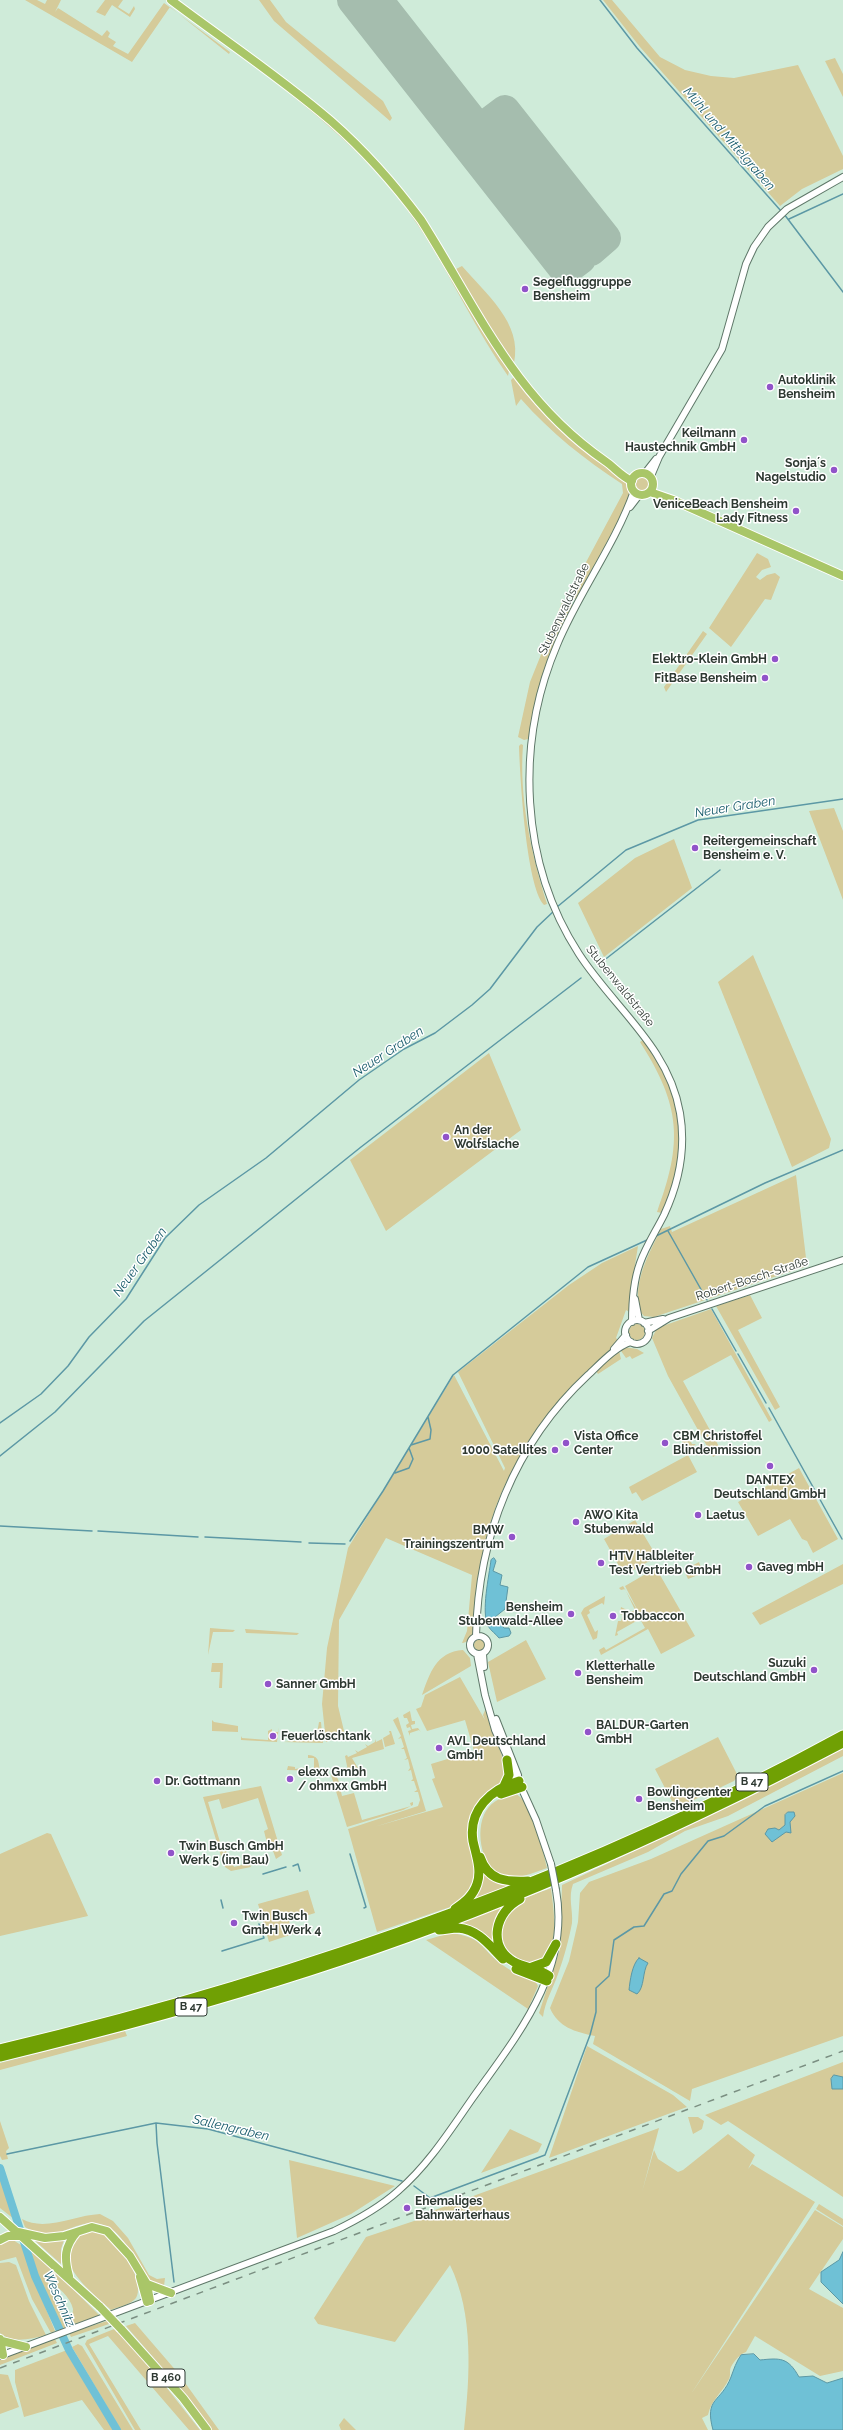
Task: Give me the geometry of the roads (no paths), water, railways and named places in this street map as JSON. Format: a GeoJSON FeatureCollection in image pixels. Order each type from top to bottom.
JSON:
{"type":"FeatureCollection","features":[{"type":"Feature","properties":{"kind":"highway","name":"B 47"},"geometry":{"type":"LineString","coordinates":[[0,2049],[104,2024],[232,1988],[439,1919],[537,1884],[727,1795],[843,1735]]}},
{"type":"Feature","properties":{"kind":"highway","name":"B 47"},"geometry":{"type":"LineString","coordinates":[[0,2057],[126,2026],[234,1995],[311,1971],[432,1929],[680,1825],[843,1743]]}},
{"type":"Feature","properties":{"kind":"highway"},"geometry":{"type":"LineString","coordinates":[[504,1786],[509,1775],[507,1760]]}},
{"type":"Feature","properties":{"kind":"highway"},"geometry":{"type":"LineString","coordinates":[[439,1919],[467,1900],[473,1893],[478,1882],[479,1871],[473,1840],[474,1817],[486,1799],[504,1786],[520,1784]]}},
{"type":"Feature","properties":{"kind":"highway"},"geometry":{"type":"LineString","coordinates":[[520,1784],[489,1801],[478,1817],[476,1840],[482,1863],[496,1878],[507,1882],[537,1884]]}},
{"type":"Feature","properties":{"kind":"highway"},"geometry":{"type":"LineString","coordinates":[[537,1884],[505,1909],[500,1917],[496,1931],[499,1943],[505,1954],[515,1962],[548,1978]]}},
{"type":"Feature","properties":{"kind":"highway"},"geometry":{"type":"LineString","coordinates":[[432,1929],[459,1928],[476,1934],[484,1939],[507,1964],[548,1978]]}},
{"type":"Feature","properties":{"kind":"highway"},"geometry":{"type":"LineString","coordinates":[[527,1967],[536,1967],[546,1962],[556,1944]]}},
{"type":"Feature","properties":{"kind":"main road"},"geometry":{"type":"LineString","coordinates":[[170,0],[304,99],[352,142],[421,220],[506,362],[551,417],[587,447],[616,468],[633,478],[648,475],[652,489]]}},
{"type":"Feature","properties":{"kind":"main road"},"geometry":{"type":"LineString","coordinates":[[633,478],[637,493],[652,489],[673,500],[843,576]]}},
{"type":"Feature","properties":{"kind":"main road","name":"B 460"},"geometry":{"type":"LineString","coordinates":[[0,2217],[69,2277],[100,2307],[178,2393],[207,2430]]}},
{"type":"Feature","properties":{"kind":"main road"},"geometry":{"type":"LineString","coordinates":[[0,2240],[16,2232],[32,2237],[55,2238],[92,2227],[107,2231],[125,2248],[147,2284],[148,2301]]}},
{"type":"Feature","properties":{"kind":"main road"},"geometry":{"type":"LineString","coordinates":[[69,2277],[66,2264],[66,2250],[70,2240],[77,2232]]}},
{"type":"Feature","properties":{"kind":"main road"},"geometry":{"type":"LineString","coordinates":[[140,2274],[148,2301]]}},
{"type":"Feature","properties":{"kind":"main road"},"geometry":{"type":"LineString","coordinates":[[147,2284],[171,2293]]}},
{"type":"Feature","properties":{"kind":"main road"},"geometry":{"type":"LineString","coordinates":[[2,2356],[1,2340],[26,2347]]}},
{"type":"Feature","properties":{"kind":"street"},"geometry":{"type":"LineString","coordinates":[[648,475],[716,363],[728,334],[746,264],[768,227],[786,209],[843,177]]}},
{"type":"Feature","properties":{"kind":"street","name":"Stubenwaldstraße"},"geometry":{"type":"LineString","coordinates":[[632,1322],[633,1293],[637,1271],[653,1233],[672,1198],[680,1166],[682,1132],[675,1093],[656,1052],[646,1036],[591,972],[560,920],[551,899],[536,847],[530,812],[529,768],[533,726],[544,680],[557,644],[637,493]]}},
{"type":"Feature","properties":{"kind":"street","name":"Robert-Bosch-Straße"},"geometry":{"type":"LineString","coordinates":[[612,1354],[626,1335],[626,1328],[632,1322],[669,1318],[843,1260]]}},
{"type":"Feature","properties":{"kind":"street","name":"Stubenwaldstraße"},"geometry":{"type":"LineString","coordinates":[[633,1293],[641,1322]]}},
{"type":"Feature","properties":{"kind":"street","name":"Robert-Bosch-Straße"},"geometry":{"type":"LineString","coordinates":[[479,1636],[482,1573],[489,1540],[512,1477],[541,1427],[568,1394],[612,1354],[631,1342],[642,1342],[647,1337],[648,1330],[669,1318]]}},
{"type":"Feature","properties":{"kind":"street"},"geometry":{"type":"LineString","coordinates":[[641,1322],[648,1330]]}},
{"type":"Feature","properties":{"kind":"street"},"geometry":{"type":"LineString","coordinates":[[626,1335],[631,1342]]}},
{"type":"Feature","properties":{"kind":"street"},"geometry":{"type":"LineString","coordinates":[[479,1636],[489,1644],[488,1649],[480,1654],[472,1651],[470,1644],[479,1636]]}},
{"type":"Feature","properties":{"kind":"street"},"geometry":{"type":"LineString","coordinates":[[480,1654],[489,1711],[507,1760],[520,1784]]}},
{"type":"Feature","properties":{"kind":"street"},"geometry":{"type":"LineString","coordinates":[[2,2356],[334,2231],[364,2216],[398,2191],[417,2174],[436,2150],[516,2037],[531,2014],[548,1978],[556,1944],[559,1912],[549,1850],[520,1784],[493,1711],[480,1654]]}},
{"type":"Feature","properties":{"kind":"water"},"geometry":{"type":"Polygon","coordinates":[[[494,1558],[496,1561],[493,1571],[502,1575],[500,1585],[508,1587],[505,1609],[495,1617],[504,1628],[509,1628],[511,1633],[509,1636],[499,1638],[488,1626],[485,1612],[491,1560],[494,1558]]]}},
{"type":"Feature","properties":{"kind":"water"},"geometry":{"type":"Polygon","coordinates":[[[788,1812],[794,1812],[795,1816],[790,1822],[791,1833],[786,1832],[772,1842],[765,1834],[768,1829],[775,1828],[779,1830],[785,1825],[785,1815],[788,1812]]]}},
{"type":"Feature","properties":{"kind":"water"},"geometry":{"type":"Polygon","coordinates":[[[639,1958],[648,1963],[640,1991],[637,1994],[629,1990],[633,1968],[639,1958]]]}},
{"type":"Feature","properties":{"kind":"water"},"geometry":{"type":"Polygon","coordinates":[[[834,2075],[843,2077],[843,2089],[832,2089],[831,2079],[834,2075]]]}},
{"type":"Feature","properties":{"kind":"water"},"geometry":{"type":"Polygon","coordinates":[[[843,2252],[843,2304],[821,2282],[821,2272],[839,2260],[843,2252]]]}},
{"type":"Feature","properties":{"kind":"water"},"geometry":{"type":"Polygon","coordinates":[[[754,2354],[760,2360],[778,2359],[787,2362],[795,2370],[799,2377],[813,2376],[827,2383],[843,2378],[843,2430],[713,2430],[711,2419],[712,2406],[727,2385],[741,2355],[754,2354]]]}},
{"type":"Feature","properties":{"kind":"waterway","name":"Mühl und Mittelgraben"},"geometry":{"type":"LineString","coordinates":[[600,0],[637,48],[781,211]]}},
{"type":"Feature","properties":{"kind":"waterway"},"geometry":{"type":"LineString","coordinates":[[789,219],[843,194]]}},
{"type":"Feature","properties":{"kind":"waterway","name":"Mühl und Mittelgraben"},"geometry":{"type":"LineString","coordinates":[[784,214],[843,292]]}},
{"type":"Feature","properties":{"kind":"waterway","name":"Neuer Graben"},"geometry":{"type":"LineString","coordinates":[[557,907],[626,850],[698,820],[843,799]]}},
{"type":"Feature","properties":{"kind":"waterway"},"geometry":{"type":"LineString","coordinates":[[598,965],[720,870]]}},
{"type":"Feature","properties":{"kind":"waterway","name":"Neuer Graben"},"geometry":{"type":"LineString","coordinates":[[0,1423],[41,1394],[68,1366],[89,1337],[126,1299],[165,1238],[199,1205],[266,1158],[359,1080],[404,1049],[435,1033],[472,1005],[490,989],[537,927],[555,910]]}},
{"type":"Feature","properties":{"kind":"waterway"},"geometry":{"type":"LineString","coordinates":[[0,1456],[55,1412],[144,1321],[361,1147],[581,978]]}},
{"type":"Feature","properties":{"kind":"waterway"},"geometry":{"type":"LineString","coordinates":[[654,1237],[765,1183],[843,1150]]}},
{"type":"Feature","properties":{"kind":"waterway"},"geometry":{"type":"LineString","coordinates":[[668,1231],[707,1300]]}},
{"type":"Feature","properties":{"kind":"waterway"},"geometry":{"type":"LineString","coordinates":[[350,1541],[383,1491],[453,1375],[588,1267],[647,1240]]}},
{"type":"Feature","properties":{"kind":"waterway"},"geometry":{"type":"LineString","coordinates":[[712,1309],[736,1351]]}},
{"type":"Feature","properties":{"kind":"waterway"},"geometry":{"type":"LineString","coordinates":[[738,1354],[766,1403]]}},
{"type":"Feature","properties":{"kind":"waterway"},"geometry":{"type":"LineString","coordinates":[[769,1408],[842,1539]]}},
{"type":"Feature","properties":{"kind":"waterway"},"geometry":{"type":"LineString","coordinates":[[411,1445],[430,1439],[431,1430],[428,1417]]}},
{"type":"Feature","properties":{"kind":"waterway"},"geometry":{"type":"LineString","coordinates":[[395,1473],[409,1468],[413,1459],[409,1448]]}},
{"type":"Feature","properties":{"kind":"waterway"},"geometry":{"type":"LineString","coordinates":[[0,1526],[92,1531]]}},
{"type":"Feature","properties":{"kind":"waterway"},"geometry":{"type":"LineString","coordinates":[[98,1531],[198,1537]]}},
{"type":"Feature","properties":{"kind":"waterway"},"geometry":{"type":"LineString","coordinates":[[205,1537],[301,1542]]}},
{"type":"Feature","properties":{"kind":"waterway"},"geometry":{"type":"LineString","coordinates":[[309,1543],[345,1544]]}},
{"type":"Feature","properties":{"kind":"waterway"},"geometry":{"type":"LineString","coordinates":[[414,2186],[430,2198],[545,2155],[590,2035],[596,2012],[596,1988],[609,1976],[614,1940],[634,1927],[644,1926],[664,1894],[672,1891],[681,1874],[708,1841],[724,1836],[765,1806],[843,1771]]}},
{"type":"Feature","properties":{"kind":"waterway"},"geometry":{"type":"LineString","coordinates":[[350,1854],[366,1907],[364,1908]]}},
{"type":"Feature","properties":{"kind":"waterway"},"geometry":{"type":"LineString","coordinates":[[293,1866],[298,1864],[300,1871]]}},
{"type":"Feature","properties":{"kind":"waterway"},"geometry":{"type":"LineString","coordinates":[[263,1874],[286,1867]]}},
{"type":"Feature","properties":{"kind":"waterway"},"geometry":{"type":"LineString","coordinates":[[221,1900],[223,1908]]}},
{"type":"Feature","properties":{"kind":"waterway"},"geometry":{"type":"LineString","coordinates":[[222,1951],[264,1938],[259,1924]]}},
{"type":"Feature","properties":{"kind":"waterway"},"geometry":{"type":"LineString","coordinates":[[156,2123],[157,2143],[174,2282]]}},
{"type":"Feature","properties":{"kind":"waterway","name":"Sallengraben"},"geometry":{"type":"LineString","coordinates":[[7,2154],[156,2123],[208,2129],[402,2181]]}},
{"type":"Feature","properties":{"kind":"waterway","name":"Weschnitz"},"geometry":{"type":"LineString","coordinates":[[0,2168],[35,2276],[69,2350],[117,2430]]}},
{"type":"Feature","properties":{"kind":"railway"},"geometry":{"type":"LineString","coordinates":[[0,2368],[843,2051]]}},
{"type":"Feature","properties":{"kind":"place","name":"Segelfluggruppe Bensheim"},"geometry":{"type":"Point","coordinates":[525,289]}},
{"type":"Feature","properties":{"kind":"place","name":"Autoklinik Bensheim"},"geometry":{"type":"Point","coordinates":[770,387]}},
{"type":"Feature","properties":{"kind":"place","name":"Keilmann Haustechnik GmbH"},"geometry":{"type":"Point","coordinates":[744,440]}},
{"type":"Feature","properties":{"kind":"place","name":"Sonja´s Nagelstudio"},"geometry":{"type":"Point","coordinates":[834,470]}},
{"type":"Feature","properties":{"kind":"place","name":"VeniceBeach Bensheim Lady Fitness"},"geometry":{"type":"Point","coordinates":[796,511]}},
{"type":"Feature","properties":{"kind":"place","name":"Elektro-Klein GmbH"},"geometry":{"type":"Point","coordinates":[775,659]}},
{"type":"Feature","properties":{"kind":"place","name":"FitBase Bensheim"},"geometry":{"type":"Point","coordinates":[765,678]}},
{"type":"Feature","properties":{"kind":"place","name":"Reitergemeinschaft Bensheim e. V."},"geometry":{"type":"Point","coordinates":[695,848]}},
{"type":"Feature","properties":{"kind":"place","name":"An der Wolfslache"},"geometry":{"type":"Point","coordinates":[446,1137]}},
{"type":"Feature","properties":{"kind":"place","name":"Vista Office Center"},"geometry":{"type":"Point","coordinates":[566,1443]}},
{"type":"Feature","properties":{"kind":"place","name":"CBM Christoffel Blindenmission"},"geometry":{"type":"Point","coordinates":[665,1443]}},
{"type":"Feature","properties":{"kind":"place","name":"1000 Satellites"},"geometry":{"type":"Point","coordinates":[555,1450]}},
{"type":"Feature","properties":{"kind":"place","name":"DANTEX Deutschland GmbH"},"geometry":{"type":"Point","coordinates":[770,1466]}},
{"type":"Feature","properties":{"kind":"place","name":"Laetus"},"geometry":{"type":"Point","coordinates":[698,1515]}},
{"type":"Feature","properties":{"kind":"place","name":"AWO Kita Stubenwald"},"geometry":{"type":"Point","coordinates":[576,1522]}},
{"type":"Feature","properties":{"kind":"place","name":"BMW Trainingszentrum"},"geometry":{"type":"Point","coordinates":[512,1537]}},
{"type":"Feature","properties":{"kind":"place","name":"HTV Halbleiter Test Vertrieb GmbH"},"geometry":{"type":"Point","coordinates":[601,1563]}},
{"type":"Feature","properties":{"kind":"place","name":"Gaveg mbH"},"geometry":{"type":"Point","coordinates":[749,1567]}},
{"type":"Feature","properties":{"kind":"place","name":"Bensheim Stubenwald-Allee"},"geometry":{"type":"Point","coordinates":[571,1614]}},
{"type":"Feature","properties":{"kind":"place","name":"Tobbaccon"},"geometry":{"type":"Point","coordinates":[613,1616]}},
{"type":"Feature","properties":{"kind":"place","name":"Suzuki Deutschland GmbH"},"geometry":{"type":"Point","coordinates":[814,1670]}},
{"type":"Feature","properties":{"kind":"place","name":"Kletterhalle Bensheim"},"geometry":{"type":"Point","coordinates":[578,1673]}},
{"type":"Feature","properties":{"kind":"place","name":"Sanner GmbH"},"geometry":{"type":"Point","coordinates":[268,1684]}},
{"type":"Feature","properties":{"kind":"place","name":"BALDUR-Garten GmbH"},"geometry":{"type":"Point","coordinates":[588,1732]}},
{"type":"Feature","properties":{"kind":"place","name":"Feuerlöschtank"},"geometry":{"type":"Point","coordinates":[273,1736]}},
{"type":"Feature","properties":{"kind":"place","name":"AVL Deutschland GmbH"},"geometry":{"type":"Point","coordinates":[439,1748]}},
{"type":"Feature","properties":{"kind":"place","name":"elexx Gmbh / ohmxx GmbH"},"geometry":{"type":"Point","coordinates":[290,1779]}},
{"type":"Feature","properties":{"kind":"place","name":"Dr. Gottmann"},"geometry":{"type":"Point","coordinates":[157,1781]}},
{"type":"Feature","properties":{"kind":"place","name":"Bowlingcenter Bensheim"},"geometry":{"type":"Point","coordinates":[639,1799]}},
{"type":"Feature","properties":{"kind":"place","name":"Twin Busch GmbH Werk 5 (im Bau)"},"geometry":{"type":"Point","coordinates":[171,1853]}},
{"type":"Feature","properties":{"kind":"place","name":"Twin Busch GmbH Werk 4"},"geometry":{"type":"Point","coordinates":[234,1923]}},
{"type":"Feature","properties":{"kind":"place","name":"Ehemaliges Bahnwärterhaus"},"geometry":{"type":"Point","coordinates":[407,2208]}}]}
